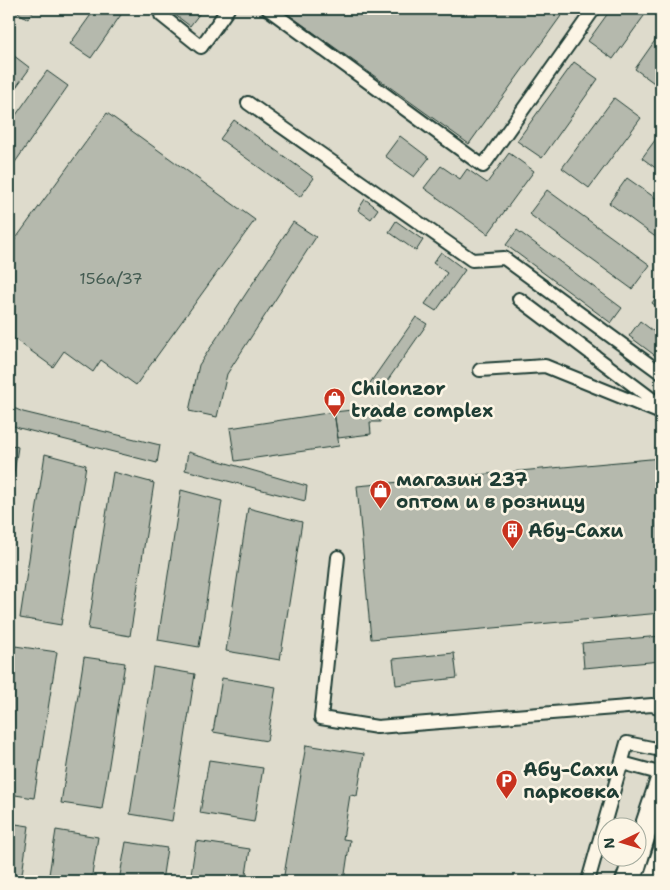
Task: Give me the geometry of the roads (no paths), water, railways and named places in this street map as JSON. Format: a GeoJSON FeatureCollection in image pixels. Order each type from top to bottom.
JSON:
{"type":"FeatureCollection","features":[{"type":"Feature","properties":{"kind":"lane"},"geometry":{"type":"LineString","coordinates":[[166,9],[161,15],[201,47],[228,9]]}},
{"type":"Feature","properties":{"kind":"lane"},"geometry":{"type":"LineString","coordinates":[[268,9],[483,166],[594,9]]}},
{"type":"Feature","properties":{"kind":"lane"},"geometry":{"type":"LineString","coordinates":[[248,103],[472,260],[504,258],[661,373]]}},
{"type":"Feature","properties":{"kind":"lane"},"geometry":{"type":"LineString","coordinates":[[519,299],[661,406]]}},
{"type":"Feature","properties":{"kind":"lane"},"geometry":{"type":"LineString","coordinates":[[480,370],[545,366],[661,413]]}},
{"type":"Feature","properties":{"kind":"lane"},"geometry":{"type":"LineString","coordinates":[[338,557],[321,718],[377,727],[652,705],[661,708]]}},
{"type":"Feature","properties":{"kind":"lane"},"geometry":{"type":"LineString","coordinates":[[588,881],[627,743],[661,750]]}},
{"type":"Feature","properties":{"kind":"lane"},"geometry":{"type":"LineString","coordinates":[[622,763],[659,773],[644,818]]}},
{"type":"Feature","properties":{"kind":"lane"},"geometry":{"type":"LineString","coordinates":[[635,881],[661,795]]}},
{"type":"Feature","properties":{"kind":"lane"},"geometry":{"type":"LineString","coordinates":[[649,881],[661,846]]}},
{"type":"Feature","properties":{"kind":"lane"},"geometry":{"type":"LineString","coordinates":[[622,881],[627,868]]}},
{"type":"Feature","properties":{"kind":"place","name":"Chilonzor trade complex"},"geometry":{"type":"Point","coordinates":[335,418]}},
{"type":"Feature","properties":{"kind":"place","name":"магазин 237 оптом и в розницу"},"geometry":{"type":"Point","coordinates":[380,509]}},
{"type":"Feature","properties":{"kind":"place","name":"Абу-Сахи"},"geometry":{"type":"Point","coordinates":[512,549]}},
{"type":"Feature","properties":{"kind":"place","name":"Абу-Сахи парковка"},"geometry":{"type":"Point","coordinates":[507,799]}}]}
